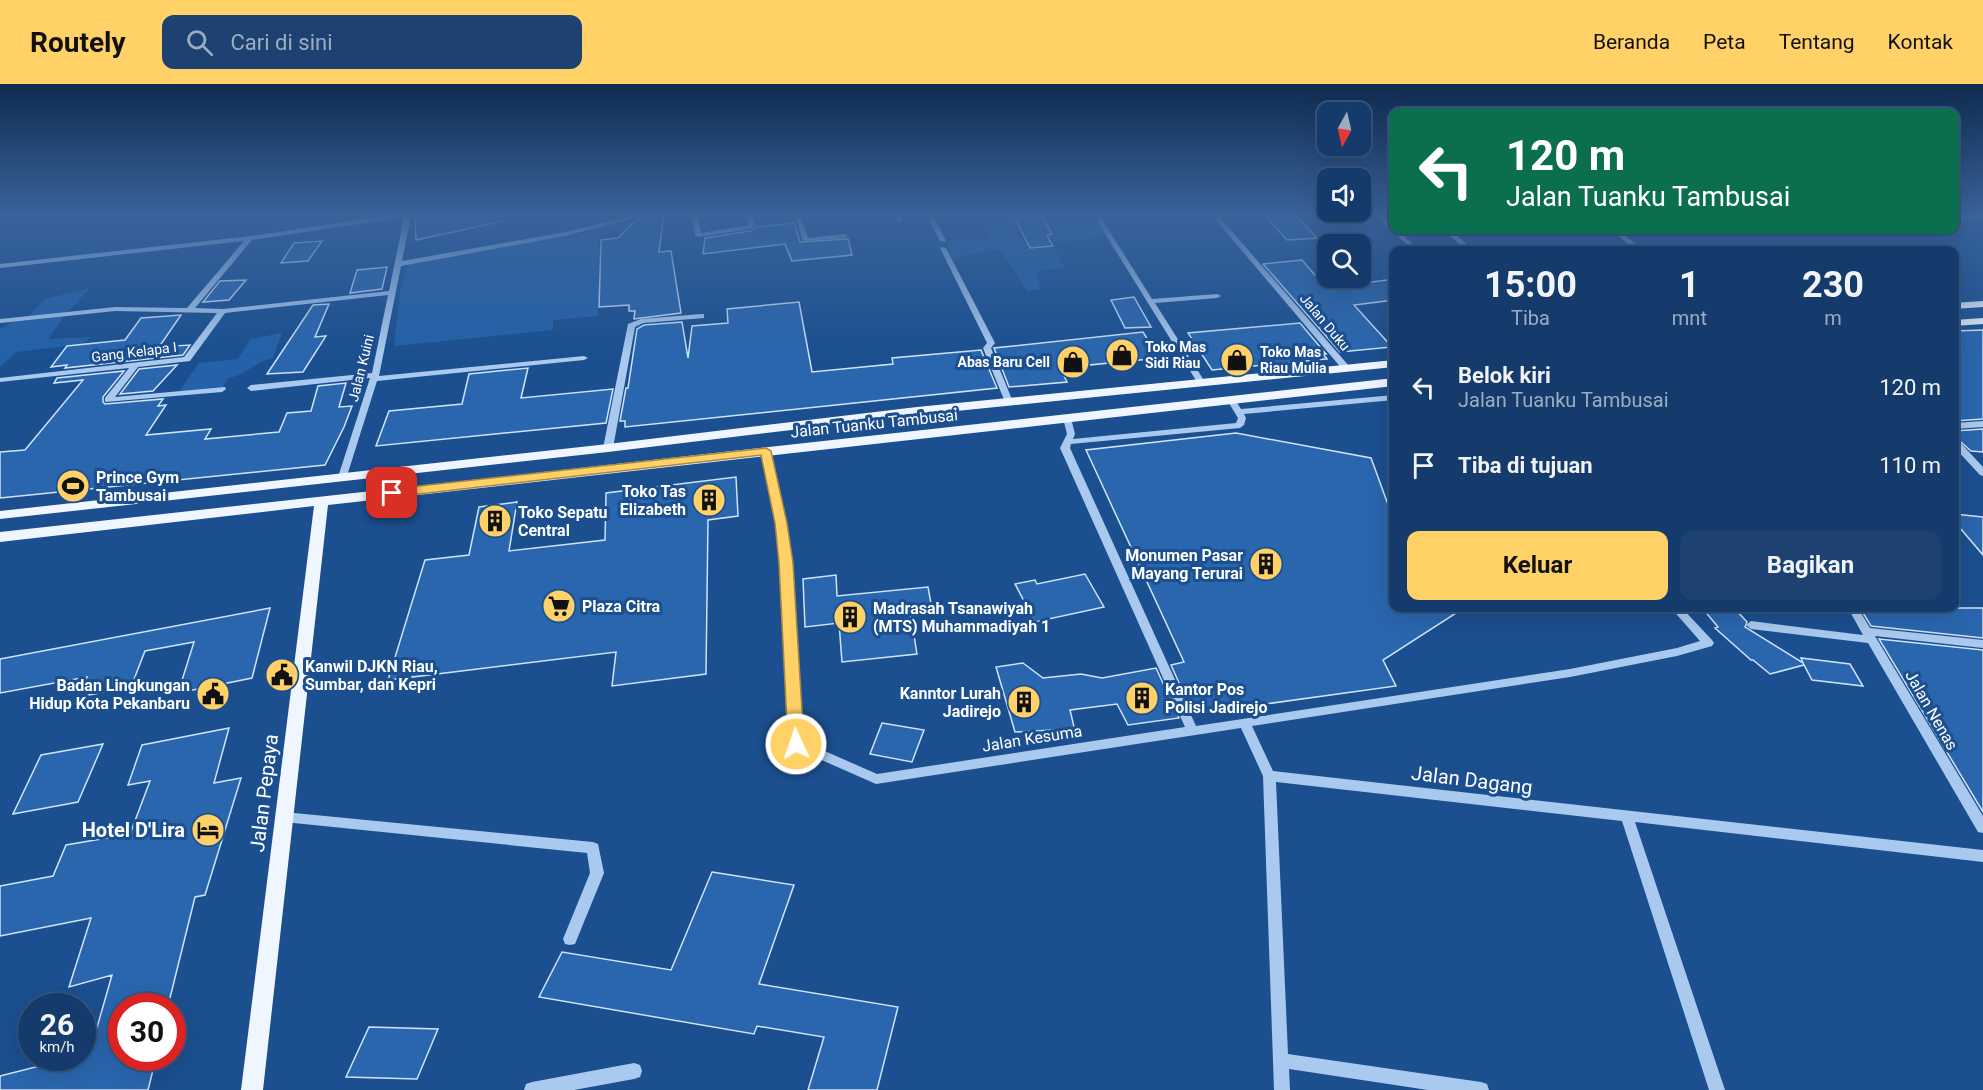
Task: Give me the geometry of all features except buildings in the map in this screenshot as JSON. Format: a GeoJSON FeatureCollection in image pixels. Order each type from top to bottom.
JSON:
{"type":"FeatureCollection","features":[{"type":"Feature","properties":{"kind":"main road"},"geometry":{"type":"LineString","coordinates":[[1959,306],[1983,304]]}},
{"type":"Feature","properties":{"kind":"main road"},"geometry":{"type":"LineString","coordinates":[[1959,323],[1982,321]]}},
{"type":"Feature","properties":{"kind":"main road","name":"Jalan Tuanku Tambusai"},"geometry":{"type":"LineString","coordinates":[[0,515],[1009,402],[1389,364]]}},
{"type":"Feature","properties":{"kind":"main road","name":"Jalan Tuanku Tambusai"},"geometry":{"type":"LineString","coordinates":[[0,537],[1067,418],[1235,406],[1389,384]]}},
{"type":"Feature","properties":{"kind":"main road","name":"Jalan Pepaya"},"geometry":{"type":"LineString","coordinates":[[252,1090],[322,501]]}},
{"type":"Feature","properties":{"kind":"street"},"geometry":{"type":"LineString","coordinates":[[0,266],[54,260]]}},
{"type":"Feature","properties":{"kind":"street"},"geometry":{"type":"LineString","coordinates":[[189,311],[232,260]]}},
{"type":"Feature","properties":{"kind":"street","name":"Jalan Kuini"},"geometry":{"type":"LineString","coordinates":[[344,477],[375,377],[400,260]]}},
{"type":"Feature","properties":{"kind":"street"},"geometry":{"type":"LineString","coordinates":[[399,264],[421,260]]}},
{"type":"Feature","properties":{"kind":"street"},"geometry":{"type":"LineString","coordinates":[[950,260],[991,343],[987,348],[1009,402]]}},
{"type":"Feature","properties":{"kind":"street"},"geometry":{"type":"LineString","coordinates":[[1124,260],[1201,382]]}},
{"type":"Feature","properties":{"kind":"street","name":"Jalan Duku"},"geometry":{"type":"LineString","coordinates":[[1253,260],[1346,368]]}},
{"type":"Feature","properties":{"kind":"street"},"geometry":{"type":"LineString","coordinates":[[0,321],[115,309],[223,311],[391,293]]}},
{"type":"Feature","properties":{"kind":"street"},"geometry":{"type":"LineString","coordinates":[[1150,301],[1217,296]]}},
{"type":"Feature","properties":{"kind":"street","name":"Gang Kelapa I"},"geometry":{"type":"LineString","coordinates":[[0,380],[188,359],[223,311]]}},
{"type":"Feature","properties":{"kind":"street"},"geometry":{"type":"LineString","coordinates":[[608,448],[631,326],[641,321],[700,316]]}},
{"type":"Feature","properties":{"kind":"street"},"geometry":{"type":"LineString","coordinates":[[250,388],[271,388],[584,358]]}},
{"type":"Feature","properties":{"kind":"street"},"geometry":{"type":"LineString","coordinates":[[135,366],[108,400],[222,389]]}},
{"type":"Feature","properties":{"kind":"street"},"geometry":{"type":"LineString","coordinates":[[1067,442],[1240,425],[1242,418],[1235,406],[1389,396]]}},
{"type":"Feature","properties":{"kind":"street"},"geometry":{"type":"LineString","coordinates":[[1067,418],[1071,434],[1065,448],[1192,730]]}},
{"type":"Feature","properties":{"kind":"street"},"geometry":{"type":"LineString","coordinates":[[1959,426],[1983,424]]}},
{"type":"Feature","properties":{"kind":"street"},"geometry":{"type":"LineString","coordinates":[[1959,447],[1983,473]]}},
{"type":"Feature","properties":{"kind":"street","name":"Jalan Kesuma"},"geometry":{"type":"LineString","coordinates":[[766,451],[781,523],[786,563],[796,744],[876,779],[1570,673],[1677,652],[1708,643],[1680,612]]}},
{"type":"Feature","properties":{"kind":"street","name":"Jalan Nenas"},"geometry":{"type":"LineString","coordinates":[[1855,612],[1983,828]]}},
{"type":"Feature","properties":{"kind":"street"},"geometry":{"type":"LineString","coordinates":[[1751,625],[1983,644]]}},
{"type":"Feature","properties":{"kind":"street"},"geometry":{"type":"LineString","coordinates":[[1245,722],[1269,776],[1282,1090]]}},
{"type":"Feature","properties":{"kind":"street","name":"Jalan Dagang"},"geometry":{"type":"LineString","coordinates":[[1269,776],[1983,856]]}},
{"type":"Feature","properties":{"kind":"street"},"geometry":{"type":"LineString","coordinates":[[284,817],[592,848],[597,873],[570,939]]}},
{"type":"Feature","properties":{"kind":"street"},"geometry":{"type":"LineString","coordinates":[[1627,817],[1717,1090]]}},
{"type":"Feature","properties":{"kind":"street"},"geometry":{"type":"LineString","coordinates":[[1280,1060],[1481,1090]]}},
{"type":"Feature","properties":{"kind":"street"},"geometry":{"type":"LineString","coordinates":[[532,1090],[634,1071]]}},
{"type":"Feature","properties":{"kind":"shaded area"},"geometry":{"type":"Polygon","coordinates":[[[431,260],[599,260],[598,316],[553,320],[553,330],[394,346],[400,292],[408,264],[431,260]]]}},
{"type":"Feature","properties":{"kind":"shaded area"},"geometry":{"type":"Polygon","coordinates":[[[1007,260],[1061,260],[1065,268],[1036,271],[1041,289],[1027,291],[1007,260]]]}},
{"type":"Feature","properties":{"kind":"shaded area"},"geometry":{"type":"Polygon","coordinates":[[[90,288],[65,315],[48,339],[92,337],[82,344],[17,352],[0,367],[0,329],[12,322],[25,320],[45,299],[90,288]]]}},
{"type":"Feature","properties":{"kind":"shaded area"},"geometry":{"type":"Polygon","coordinates":[[[282,333],[273,358],[228,378],[222,389],[178,393],[199,363],[238,359],[250,339],[282,333]]]}},
{"type":"Feature","properties":{"kind":"place","name":"Toko Mas Sidi Riau"},"geometry":{"type":"Point","coordinates":[1122,355]}},
{"type":"Feature","properties":{"kind":"place","name":"Toko Mas Riau Mulia"},"geometry":{"type":"Point","coordinates":[1237,360]}},
{"type":"Feature","properties":{"kind":"place","name":"Abas Baru Cell"},"geometry":{"type":"Point","coordinates":[1073,362]}},
{"type":"Feature","properties":{"kind":"place","name":"Prince Gym Tambusai"},"geometry":{"type":"Point","coordinates":[73,486]}},
{"type":"Feature","properties":{"kind":"place","name":"Toko Tas Elizabeth"},"geometry":{"type":"Point","coordinates":[709,500]}},
{"type":"Feature","properties":{"kind":"place","name":"Toko Sepatu Central"},"geometry":{"type":"Point","coordinates":[495,521]}},
{"type":"Feature","properties":{"kind":"place","name":"Monumen Pasar Mayang Terurai"},"geometry":{"type":"Point","coordinates":[1266,564]}},
{"type":"Feature","properties":{"kind":"place","name":"Plaza Citra"},"geometry":{"type":"Point","coordinates":[559,606]}},
{"type":"Feature","properties":{"kind":"place","name":"Madrasah Tsanawiyah (MTS) Muhammadiyah 1"},"geometry":{"type":"Point","coordinates":[850,617]}},
{"type":"Feature","properties":{"kind":"place","name":"Kanwil DJKN Riau, Sumbar, dan Kepri"},"geometry":{"type":"Point","coordinates":[282,675]}},
{"type":"Feature","properties":{"kind":"place","name":"Badan Lingkungan Hidup Kota Pekanbaru"},"geometry":{"type":"Point","coordinates":[213,694]}},
{"type":"Feature","properties":{"kind":"place","name":"Kantor Pos Polisi Jadirejo"},"geometry":{"type":"Point","coordinates":[1142,698]}},
{"type":"Feature","properties":{"kind":"place","name":"Kanntor Lurah Jadirejo"},"geometry":{"type":"Point","coordinates":[1024,702]}},
{"type":"Feature","properties":{"kind":"place","name":"Hotel D'Lira"},"geometry":{"type":"Point","coordinates":[208,830]}},
{"type":"Feature","properties":{"kind":"route"},"geometry":{"type":"LineString","coordinates":[[392,493],[766,451],[781,523],[786,563],[796,744]]}}]}
